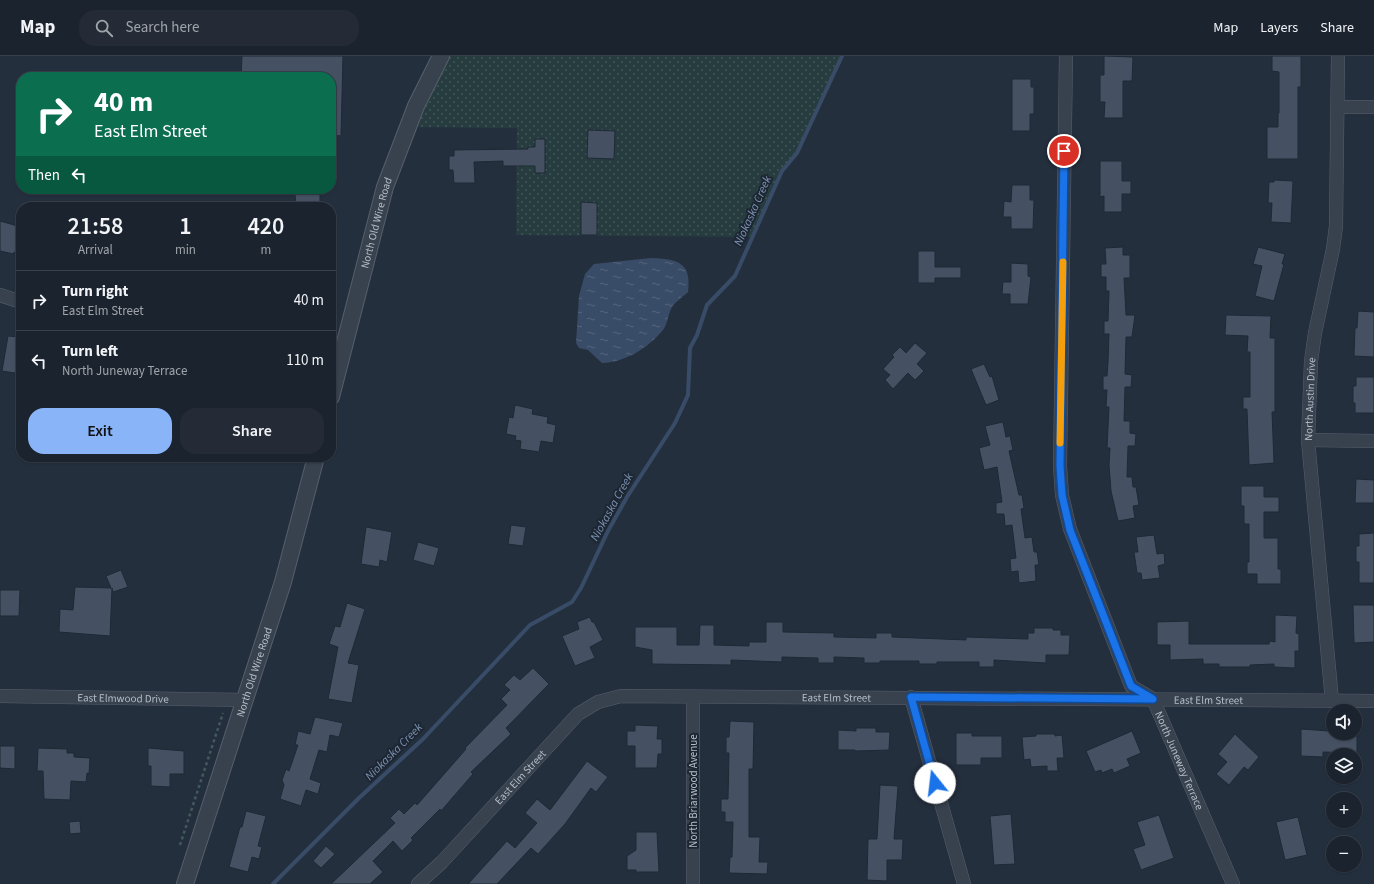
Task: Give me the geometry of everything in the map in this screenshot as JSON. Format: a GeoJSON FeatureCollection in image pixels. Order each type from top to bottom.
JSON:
{"type":"FeatureCollection","features":[{"type":"Feature","properties":{"kind":"street","name":"North Old Wire Road"},"geometry":{"type":"LineString","coordinates":[[336,370],[385,187],[416,106],[441,56]]}},
{"type":"Feature","properties":{"kind":"street","name":"North Juneway Terrace"},"geometry":{"type":"LineString","coordinates":[[1066,56],[1060,466],[1062,495],[1070,530],[1131,686],[1153,699],[1233,884]]}},
{"type":"Feature","properties":{"kind":"street","name":"North Austin Drive"},"geometry":{"type":"LineString","coordinates":[[1332,701],[1308,440],[1311,361],[1315,332],[1333,249],[1336,226],[1338,56]]}},
{"type":"Feature","properties":{"kind":"street"},"geometry":{"type":"LineString","coordinates":[[1338,107],[1374,107]]}},
{"type":"Feature","properties":{"kind":"street"},"geometry":{"type":"LineString","coordinates":[[0,295],[16,300]]}},
{"type":"Feature","properties":{"kind":"street"},"geometry":{"type":"LineString","coordinates":[[1308,440],[1374,441]]}},
{"type":"Feature","properties":{"kind":"street","name":"North Old Wire Road"},"geometry":{"type":"LineString","coordinates":[[185,884],[283,582],[315,462]]}},
{"type":"Feature","properties":{"kind":"street","name":"East Elmwood Drive"},"geometry":{"type":"LineString","coordinates":[[0,696],[245,700]]}},
{"type":"Feature","properties":{"kind":"street","name":"East Elm Street"},"geometry":{"type":"LineString","coordinates":[[418,884],[442,862],[578,714],[598,702],[621,696],[1332,701]]}},
{"type":"Feature","properties":{"kind":"street","name":"North Briarwood Avenue"},"geometry":{"type":"LineString","coordinates":[[693,697],[693,884]]}},
{"type":"Feature","properties":{"kind":"street"},"geometry":{"type":"LineString","coordinates":[[911,697],[964,884]]}},
{"type":"Feature","properties":{"kind":"street"},"geometry":{"type":"LineString","coordinates":[[1332,701],[1374,701]]}},
{"type":"Feature","properties":{"kind":"path"},"geometry":{"type":"LineString","coordinates":[[180,847],[222,717]]}},
{"type":"Feature","properties":{"kind":"green space"},"geometry":{"type":"Polygon","coordinates":[[[441,56],[842,56],[797,153],[782,171],[752,237],[516,235],[517,128],[408,127],[441,56]]]}},
{"type":"Feature","properties":{"kind":"water"},"geometry":{"type":"Polygon","coordinates":[[[651,258],[675,261],[681,264],[688,274],[688,292],[672,307],[665,327],[651,343],[628,357],[602,363],[588,350],[579,348],[576,343],[579,296],[585,274],[594,264],[651,258]]]}},
{"type":"Feature","properties":{"kind":"building"},"geometry":{"type":"Polygon","coordinates":[[[242,56],[343,56],[341,136],[336,136],[336,72],[241,72],[242,56]]]}},
{"type":"Feature","properties":{"kind":"building"},"geometry":{"type":"Polygon","coordinates":[[[1104,56],[1133,57],[1132,81],[1123,81],[1123,118],[1104,118],[1105,102],[1100,102],[1100,75],[1104,75],[1104,56]]]}},
{"type":"Feature","properties":{"kind":"building"},"geometry":{"type":"Polygon","coordinates":[[[1272,56],[1301,56],[1301,87],[1298,87],[1298,159],[1267,159],[1267,127],[1278,127],[1279,113],[1279,72],[1272,71],[1272,56]]]}},
{"type":"Feature","properties":{"kind":"building"},"geometry":{"type":"Polygon","coordinates":[[[1012,79],[1031,79],[1031,87],[1034,87],[1034,114],[1030,114],[1030,131],[1012,131],[1012,79]]]}},
{"type":"Feature","properties":{"kind":"building"},"geometry":{"type":"Polygon","coordinates":[[[588,130],[615,131],[614,159],[587,158],[588,130]]]}},
{"type":"Feature","properties":{"kind":"building"},"geometry":{"type":"Polygon","coordinates":[[[535,139],[545,139],[545,173],[535,173],[535,166],[503,166],[503,161],[474,162],[475,183],[454,183],[453,170],[449,170],[449,156],[454,156],[454,150],[528,149],[528,147],[535,147],[535,139]]]}},
{"type":"Feature","properties":{"kind":"building"},"geometry":{"type":"Polygon","coordinates":[[[1100,161],[1122,161],[1122,181],[1131,181],[1131,194],[1122,194],[1122,212],[1104,212],[1104,196],[1100,197],[1100,161]]]}},
{"type":"Feature","properties":{"kind":"building"},"geometry":{"type":"Polygon","coordinates":[[[1274,180],[1293,181],[1291,223],[1271,222],[1272,203],[1268,203],[1269,182],[1274,182],[1274,180]]]}},
{"type":"Feature","properties":{"kind":"building"},"geometry":{"type":"Polygon","coordinates":[[[1012,185],[1030,185],[1030,200],[1034,200],[1033,229],[1011,229],[1011,217],[1003,217],[1004,201],[1011,202],[1012,185]]]}},
{"type":"Feature","properties":{"kind":"building"},"geometry":{"type":"Polygon","coordinates":[[[295,194],[320,194],[320,202],[296,202],[295,194]]]}},
{"type":"Feature","properties":{"kind":"building"},"geometry":{"type":"Polygon","coordinates":[[[581,202],[597,203],[597,235],[581,235],[581,202]]]}},
{"type":"Feature","properties":{"kind":"building"},"geometry":{"type":"Polygon","coordinates":[[[0,221],[16,226],[16,253],[14,252],[14,254],[0,251],[0,221]]]}},
{"type":"Feature","properties":{"kind":"building"},"geometry":{"type":"Polygon","coordinates":[[[1123,247],[1123,255],[1130,255],[1130,278],[1124,278],[1126,315],[1135,315],[1132,337],[1126,337],[1125,374],[1132,375],[1131,387],[1125,387],[1124,421],[1130,421],[1130,433],[1136,434],[1135,446],[1128,446],[1127,477],[1132,477],[1133,487],[1136,487],[1139,505],[1133,506],[1135,518],[1118,521],[1111,491],[1109,465],[1110,448],[1107,448],[1109,407],[1106,407],[1107,390],[1103,390],[1103,376],[1107,376],[1108,362],[1109,334],[1104,334],[1104,321],[1108,321],[1109,291],[1106,291],[1106,277],[1101,277],[1101,264],[1106,264],[1105,248],[1123,247]]]}},
{"type":"Feature","properties":{"kind":"building"},"geometry":{"type":"Polygon","coordinates":[[[1258,247],[1285,254],[1282,264],[1284,264],[1274,301],[1255,296],[1262,266],[1253,264],[1258,247]]]}},
{"type":"Feature","properties":{"kind":"building"},"geometry":{"type":"Polygon","coordinates":[[[918,251],[935,251],[935,267],[961,267],[961,278],[935,278],[935,283],[918,283],[918,251]]]}},
{"type":"Feature","properties":{"kind":"building"},"geometry":{"type":"Polygon","coordinates":[[[1011,263],[1028,264],[1028,276],[1031,277],[1028,304],[1010,304],[1010,294],[1002,294],[1003,282],[1011,282],[1011,263]]]}},
{"type":"Feature","properties":{"kind":"building"},"geometry":{"type":"Polygon","coordinates":[[[1358,311],[1374,312],[1374,357],[1354,356],[1355,328],[1357,328],[1358,311]]]}},
{"type":"Feature","properties":{"kind":"building"},"geometry":{"type":"Polygon","coordinates":[[[1226,315],[1271,316],[1270,338],[1275,338],[1275,412],[1272,412],[1274,463],[1249,465],[1247,409],[1243,409],[1243,397],[1250,397],[1250,352],[1247,352],[1248,336],[1225,335],[1226,315]]]}},
{"type":"Feature","properties":{"kind":"building"},"geometry":{"type":"Polygon","coordinates":[[[8,336],[16,337],[16,373],[2,371],[8,336]]]}},
{"type":"Feature","properties":{"kind":"building"},"geometry":{"type":"Polygon","coordinates":[[[915,343],[927,353],[917,364],[924,371],[915,380],[908,373],[893,389],[885,380],[890,375],[883,369],[894,357],[892,355],[900,347],[906,353],[915,343]]]}},
{"type":"Feature","properties":{"kind":"building"},"geometry":{"type":"Polygon","coordinates":[[[984,364],[990,377],[992,376],[999,400],[986,405],[971,369],[984,364]]]}},
{"type":"Feature","properties":{"kind":"building"},"geometry":{"type":"Polygon","coordinates":[[[1356,377],[1374,377],[1374,413],[1355,413],[1355,403],[1353,403],[1353,386],[1356,386],[1356,377]]]}},
{"type":"Feature","properties":{"kind":"building"},"geometry":{"type":"Polygon","coordinates":[[[515,405],[533,409],[532,414],[548,417],[547,423],[556,425],[553,443],[541,441],[539,452],[520,449],[521,441],[515,440],[516,436],[506,434],[509,417],[513,418],[515,405]]]}},
{"type":"Feature","properties":{"kind":"building"},"geometry":{"type":"Polygon","coordinates":[[[1003,422],[1006,437],[1010,436],[1013,450],[1009,451],[1019,495],[1022,495],[1024,508],[1021,509],[1025,538],[1032,537],[1034,552],[1037,552],[1039,565],[1035,565],[1036,581],[1019,583],[1018,571],[1011,572],[1010,559],[1016,558],[1012,525],[1005,526],[1004,514],[996,514],[996,503],[1002,502],[997,467],[984,470],[979,448],[990,445],[985,426],[1003,422]]]}},
{"type":"Feature","properties":{"kind":"building"},"geometry":{"type":"Polygon","coordinates":[[[1356,479],[1374,480],[1374,503],[1355,503],[1356,479]]]}},
{"type":"Feature","properties":{"kind":"building"},"geometry":{"type":"Polygon","coordinates":[[[1241,486],[1264,486],[1264,497],[1279,497],[1279,512],[1264,512],[1264,538],[1278,538],[1278,569],[1281,569],[1281,584],[1257,584],[1257,574],[1247,574],[1247,562],[1249,562],[1249,524],[1244,524],[1244,506],[1241,506],[1241,486]]]}},
{"type":"Feature","properties":{"kind":"building"},"geometry":{"type":"Polygon","coordinates":[[[511,525],[526,527],[523,546],[508,544],[511,525]]]}},
{"type":"Feature","properties":{"kind":"building"},"geometry":{"type":"Polygon","coordinates":[[[366,527],[392,532],[387,562],[380,560],[379,567],[361,564],[366,527]]]}},
{"type":"Feature","properties":{"kind":"building"},"geometry":{"type":"Polygon","coordinates":[[[1374,533],[1374,583],[1359,583],[1359,562],[1356,562],[1356,546],[1359,546],[1359,534],[1374,533]]]}},
{"type":"Feature","properties":{"kind":"building"},"geometry":{"type":"Polygon","coordinates":[[[1154,535],[1157,554],[1164,553],[1165,564],[1158,566],[1160,578],[1142,580],[1141,573],[1137,573],[1134,552],[1138,552],[1136,537],[1154,535]]]}},
{"type":"Feature","properties":{"kind":"building"},"geometry":{"type":"Polygon","coordinates":[[[418,542],[439,548],[434,566],[413,560],[418,542]]]}},
{"type":"Feature","properties":{"kind":"building"},"geometry":{"type":"Polygon","coordinates":[[[121,570],[128,587],[113,592],[112,588],[110,636],[59,632],[60,609],[73,610],[75,587],[111,588],[106,576],[121,570]]]}},
{"type":"Feature","properties":{"kind":"building"},"geometry":{"type":"Polygon","coordinates":[[[0,590],[20,590],[19,616],[0,616],[0,590]]]}},
{"type":"Feature","properties":{"kind":"building"},"geometry":{"type":"Polygon","coordinates":[[[347,603],[365,609],[348,663],[359,665],[352,703],[328,699],[338,647],[329,644],[335,626],[340,627],[347,603]]]}},
{"type":"Feature","properties":{"kind":"building"},"geometry":{"type":"Polygon","coordinates":[[[1353,605],[1374,606],[1374,642],[1354,643],[1353,605]]]}},
{"type":"Feature","properties":{"kind":"building"},"geometry":{"type":"Polygon","coordinates":[[[1275,615],[1297,616],[1296,633],[1299,634],[1299,651],[1295,651],[1295,668],[1274,667],[1274,664],[1250,665],[1250,667],[1219,667],[1219,664],[1203,664],[1203,659],[1170,660],[1170,645],[1157,645],[1157,622],[1189,621],[1189,644],[1269,644],[1270,641],[1275,642],[1275,615]]]}},
{"type":"Feature","properties":{"kind":"building"},"geometry":{"type":"Polygon","coordinates":[[[590,617],[603,640],[590,647],[595,658],[575,666],[562,636],[579,629],[577,622],[590,617]]]}},
{"type":"Feature","properties":{"kind":"building"},"geometry":{"type":"Polygon","coordinates":[[[766,622],[783,622],[783,632],[834,633],[834,637],[876,638],[876,633],[892,633],[892,637],[966,640],[966,637],[1028,639],[1028,633],[1034,633],[1034,628],[1053,628],[1053,630],[1061,630],[1061,635],[1070,635],[1069,655],[1046,655],[1046,663],[994,660],[994,667],[979,667],[979,662],[937,662],[937,664],[919,664],[919,661],[880,661],[880,663],[864,663],[864,658],[834,657],[834,663],[818,663],[818,658],[782,657],[782,662],[731,660],[731,665],[652,664],[652,650],[635,647],[635,627],[677,627],[677,645],[699,645],[700,625],[714,625],[714,645],[749,646],[749,642],[766,642],[766,622]]]}},
{"type":"Feature","properties":{"kind":"building"},"geometry":{"type":"Polygon","coordinates":[[[533,668],[549,684],[506,728],[511,734],[471,772],[473,774],[441,811],[440,809],[411,838],[413,840],[402,851],[393,841],[373,861],[383,872],[370,884],[331,884],[395,823],[390,818],[399,809],[404,814],[415,803],[417,805],[466,749],[465,748],[507,705],[501,699],[510,690],[504,685],[514,675],[520,680],[533,668]]]}},
{"type":"Feature","properties":{"kind":"building"},"geometry":{"type":"Polygon","coordinates":[[[315,717],[343,723],[339,737],[330,735],[327,752],[319,750],[310,779],[321,783],[318,794],[306,790],[301,806],[280,799],[284,785],[282,780],[286,769],[289,771],[298,745],[295,745],[298,731],[310,734],[315,717]]]}},
{"type":"Feature","properties":{"kind":"building"},"geometry":{"type":"Polygon","coordinates":[[[730,721],[754,722],[753,769],[749,769],[749,837],[760,837],[759,862],[768,862],[767,874],[729,873],[730,857],[732,857],[733,822],[725,822],[725,812],[721,812],[721,799],[728,799],[729,753],[726,753],[726,737],[729,737],[730,721]]]}},
{"type":"Feature","properties":{"kind":"building"},"geometry":{"type":"Polygon","coordinates":[[[635,725],[658,726],[657,739],[662,739],[662,754],[658,754],[657,768],[635,768],[635,746],[627,746],[627,731],[635,731],[635,725]]]}},
{"type":"Feature","properties":{"kind":"building"},"geometry":{"type":"Polygon","coordinates":[[[856,728],[876,728],[876,732],[890,732],[889,750],[838,750],[838,730],[856,731],[856,728]]]}},
{"type":"Feature","properties":{"kind":"building"},"geometry":{"type":"Polygon","coordinates":[[[1301,729],[1326,731],[1326,740],[1357,740],[1357,748],[1326,748],[1326,752],[1323,752],[1323,757],[1301,756],[1301,729]]]}},
{"type":"Feature","properties":{"kind":"building"},"geometry":{"type":"Polygon","coordinates":[[[1132,731],[1141,753],[1127,759],[1130,766],[1114,773],[1112,769],[1102,773],[1101,770],[1095,772],[1086,751],[1132,731]]]}},
{"type":"Feature","properties":{"kind":"building"},"geometry":{"type":"Polygon","coordinates":[[[956,733],[972,733],[972,736],[1002,736],[1002,758],[981,758],[981,765],[956,765],[956,733]]]}},
{"type":"Feature","properties":{"kind":"building"},"geometry":{"type":"Polygon","coordinates":[[[1036,734],[1055,734],[1055,736],[1062,735],[1064,758],[1057,758],[1058,771],[1047,771],[1047,766],[1031,767],[1030,759],[1024,760],[1022,737],[1036,736],[1036,734]]]}},
{"type":"Feature","properties":{"kind":"building"},"geometry":{"type":"Polygon","coordinates":[[[1235,734],[1259,757],[1248,770],[1244,767],[1229,785],[1216,774],[1227,762],[1218,754],[1235,734]]]}},
{"type":"Feature","properties":{"kind":"building"},"geometry":{"type":"Polygon","coordinates":[[[0,746],[15,746],[15,769],[0,768],[0,746]]]}},
{"type":"Feature","properties":{"kind":"building"},"geometry":{"type":"Polygon","coordinates":[[[38,748],[67,749],[67,753],[74,753],[74,757],[90,758],[89,774],[87,773],[86,782],[71,781],[70,800],[44,799],[43,771],[37,771],[38,748]]]}},
{"type":"Feature","properties":{"kind":"building"},"geometry":{"type":"Polygon","coordinates":[[[148,748],[184,751],[184,774],[170,774],[170,787],[151,786],[151,766],[148,766],[148,748]]]}},
{"type":"Feature","properties":{"kind":"building"},"geometry":{"type":"Polygon","coordinates":[[[587,761],[608,777],[596,792],[591,788],[565,824],[538,854],[531,848],[497,884],[468,884],[507,841],[515,848],[537,823],[525,813],[537,799],[550,810],[587,761]]]}},
{"type":"Feature","properties":{"kind":"building"},"geometry":{"type":"Polygon","coordinates":[[[880,785],[898,786],[894,839],[903,839],[902,860],[887,860],[887,881],[867,880],[868,839],[877,839],[880,785]]]}},
{"type":"Feature","properties":{"kind":"building"},"geometry":{"type":"Polygon","coordinates":[[[246,811],[266,816],[258,846],[262,847],[259,859],[252,857],[248,872],[229,867],[246,811]]]}},
{"type":"Feature","properties":{"kind":"building"},"geometry":{"type":"Polygon","coordinates":[[[1011,814],[1015,864],[994,865],[990,816],[1011,814]]]}},
{"type":"Feature","properties":{"kind":"building"},"geometry":{"type":"Polygon","coordinates":[[[1159,815],[1174,858],[1141,870],[1133,849],[1145,845],[1137,822],[1159,815]]]}},
{"type":"Feature","properties":{"kind":"building"},"geometry":{"type":"Polygon","coordinates":[[[1298,817],[1307,855],[1285,860],[1276,822],[1298,817]]]}},
{"type":"Feature","properties":{"kind":"building"},"geometry":{"type":"Polygon","coordinates":[[[80,821],[81,833],[70,834],[69,822],[80,821]]]}},
{"type":"Feature","properties":{"kind":"building"},"geometry":{"type":"Polygon","coordinates":[[[636,832],[657,832],[659,872],[636,872],[636,870],[627,870],[627,856],[636,850],[636,832]]]}},
{"type":"Feature","properties":{"kind":"building"},"geometry":{"type":"Polygon","coordinates":[[[326,846],[335,854],[321,868],[313,861],[326,846]]]}},
{"type":"Feature","properties":{"kind":"waterway","name":"Niokaska Creek"},"geometry":{"type":"LineString","coordinates":[[273,884],[359,798],[423,739],[530,625],[572,602],[581,588],[608,531],[627,497],[675,423],[688,395],[690,348],[697,335],[707,305],[735,276],[782,171],[797,153],[842,56]]}},
{"type":"Feature","properties":{"kind":"slow traffic"},"geometry":{"type":"LineString","coordinates":[[1060,443],[1063,262]]}},
{"type":"Feature","properties":{"kind":"route"},"geometry":{"type":"LineString","coordinates":[[935,783],[911,697],[1153,699],[1131,686],[1070,530],[1062,495],[1060,466],[1064,151]]}}]}
